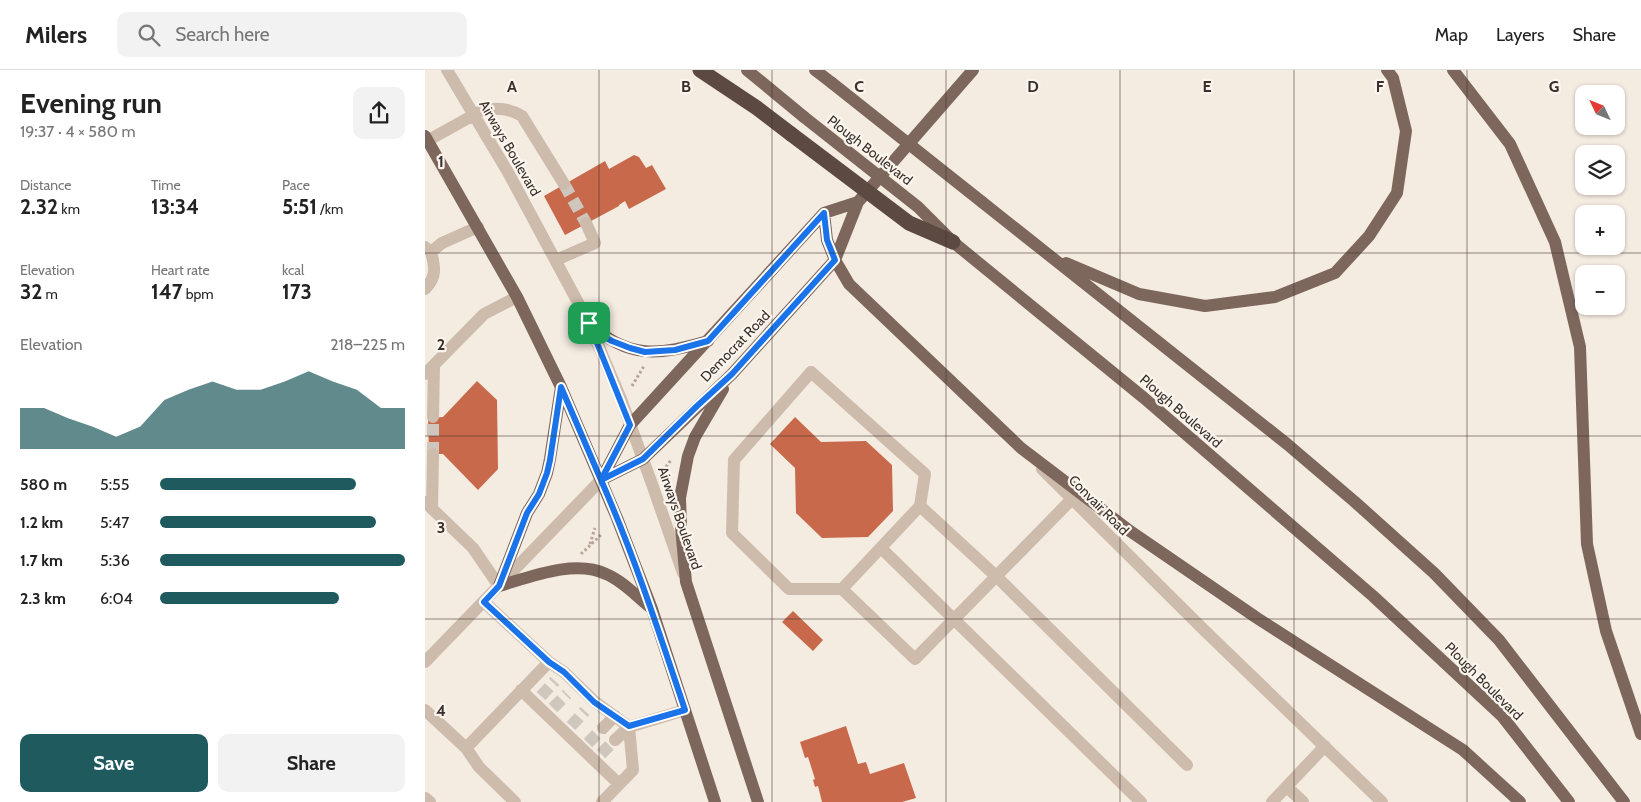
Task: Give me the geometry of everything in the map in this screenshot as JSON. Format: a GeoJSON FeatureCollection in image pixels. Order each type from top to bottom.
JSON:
{"type":"FeatureCollection","features":[{"type":"Feature","properties":{"kind":"highway"},"geometry":{"type":"LineString","coordinates":[[700,70],[757,108],[909,223],[953,242]]}},
{"type":"Feature","properties":{"kind":"main road","name":"Plough Boulevard"},"geometry":{"type":"LineString","coordinates":[[747,70],[918,207],[953,242],[1144,398],[1373,596],[1502,716],[1569,802]]}},
{"type":"Feature","properties":{"kind":"main road","name":"Plough Boulevard"},"geometry":{"type":"LineString","coordinates":[[815,70],[1287,444],[1434,573],[1499,640],[1624,802]]}},
{"type":"Feature","properties":{"kind":"main road","name":"Democrat Road"},"geometry":{"type":"LineString","coordinates":[[601,480],[643,459],[732,374],[835,260],[858,202],[973,70]]}},
{"type":"Feature","properties":{"kind":"main road"},"geometry":{"type":"LineString","coordinates":[[1052,257],[1139,294],[1205,306],[1275,297],[1335,272],[1369,236],[1397,193],[1406,131],[1393,78],[1387,70]]}},
{"type":"Feature","properties":{"kind":"main road"},"geometry":{"type":"LineString","coordinates":[[1453,70],[1510,144],[1555,242],[1580,347],[1587,544],[1606,631],[1641,734]]}},
{"type":"Feature","properties":{"kind":"main road"},"geometry":{"type":"LineString","coordinates":[[426,139],[517,297],[561,387],[617,518],[652,609],[715,802]]}},
{"type":"Feature","properties":{"kind":"main road","name":"Democrat Road"},"geometry":{"type":"LineString","coordinates":[[601,480],[630,425],[824,213],[858,202]]}},
{"type":"Feature","properties":{"kind":"main road","name":"Convair Road"},"geometry":{"type":"LineString","coordinates":[[824,213],[827,240],[835,260],[849,284],[1021,448]]}},
{"type":"Feature","properties":{"kind":"main road"},"geometry":{"type":"LineString","coordinates":[[589,323],[601,335],[612,341],[645,352],[675,350],[708,341]]}},
{"type":"Feature","properties":{"kind":"main road"},"geometry":{"type":"LineString","coordinates":[[686,582],[680,498],[683,476],[695,437],[732,374]]}},
{"type":"Feature","properties":{"kind":"main road"},"geometry":{"type":"LineString","coordinates":[[499,586],[527,513],[539,494],[547,473],[561,387]]}},
{"type":"Feature","properties":{"kind":"main road"},"geometry":{"type":"LineString","coordinates":[[1021,448],[1130,531],[1249,613],[1463,750],[1519,802]]}},
{"type":"Feature","properties":{"kind":"main road"},"geometry":{"type":"LineString","coordinates":[[499,586],[549,572],[574,569],[597,570],[617,580],[652,609]]}},
{"type":"Feature","properties":{"kind":"main road","name":"Airways Boulevard"},"geometry":{"type":"LineString","coordinates":[[686,582],[758,802]]}},
{"type":"Feature","properties":{"kind":"street","name":"Airways Boulevard"},"geometry":{"type":"LineString","coordinates":[[447,70],[509,174],[589,323],[643,459],[686,582]]}},
{"type":"Feature","properties":{"kind":"street"},"geometry":{"type":"LineString","coordinates":[[426,139],[474,114],[488,109],[513,110],[522,116],[564,184]]}},
{"type":"Feature","properties":{"kind":"street"},"geometry":{"type":"LineString","coordinates":[[556,260],[595,243],[586,223]]}},
{"type":"Feature","properties":{"kind":"street"},"geometry":{"type":"LineString","coordinates":[[425,289],[429,285],[435,270],[428,249],[478,227]]}},
{"type":"Feature","properties":{"kind":"street"},"geometry":{"type":"LineString","coordinates":[[433,417],[429,369],[484,314],[517,297]]}},
{"type":"Feature","properties":{"kind":"street"},"geometry":{"type":"LineString","coordinates":[[843,589],[920,506],[925,474],[811,372],[734,460],[732,533],[789,589],[843,589],[915,659],[1072,499]]}},
{"type":"Feature","properties":{"kind":"street","name":"Convair Road"},"geometry":{"type":"LineString","coordinates":[[1021,448],[1203,630],[1382,802]]}},
{"type":"Feature","properties":{"kind":"street"},"geometry":{"type":"LineString","coordinates":[[433,454],[428,506],[473,548],[499,586]]}},
{"type":"Feature","properties":{"kind":"street","name":"Democrat Road"},"geometry":{"type":"LineString","coordinates":[[425,662],[601,480]]}},
{"type":"Feature","properties":{"kind":"street"},"geometry":{"type":"LineString","coordinates":[[920,506],[997,577],[1187,766]]}},
{"type":"Feature","properties":{"kind":"street"},"geometry":{"type":"LineString","coordinates":[[881,548],[1141,802]]}},
{"type":"Feature","properties":{"kind":"street"},"geometry":{"type":"LineString","coordinates":[[484,602],[549,662],[559,676],[577,685],[590,706],[615,716],[629,726],[633,770],[601,802]]}},
{"type":"Feature","properties":{"kind":"street"},"geometry":{"type":"LineString","coordinates":[[466,748],[549,662]]}},
{"type":"Feature","properties":{"kind":"street"},"geometry":{"type":"LineString","coordinates":[[567,694],[577,685]]}},
{"type":"Feature","properties":{"kind":"street"},"geometry":{"type":"LineString","coordinates":[[521,690],[537,699],[598,758],[619,784]]}},
{"type":"Feature","properties":{"kind":"street"},"geometry":{"type":"LineString","coordinates":[[425,710],[466,748],[479,767],[515,802]]}},
{"type":"Feature","properties":{"kind":"street"},"geometry":{"type":"LineString","coordinates":[[615,740],[629,726],[685,710]]}},
{"type":"Feature","properties":{"kind":"street"},"geometry":{"type":"LineString","coordinates":[[603,728],[615,716]]}},
{"type":"Feature","properties":{"kind":"street"},"geometry":{"type":"LineString","coordinates":[[1272,802],[1325,746]]}},
{"type":"Feature","properties":{"kind":"street"},"geometry":{"type":"LineString","coordinates":[[1287,787],[1303,802]]}},
{"type":"Feature","properties":{"kind":"street"},"geometry":{"type":"LineString","coordinates":[[425,798],[430,802]]}},
{"type":"Feature","properties":{"kind":"path"},"geometry":{"type":"LineString","coordinates":[[632,387],[644,366]]}},
{"type":"Feature","properties":{"kind":"path"},"geometry":{"type":"LineString","coordinates":[[661,473],[674,456]]}},
{"type":"Feature","properties":{"kind":"path"},"geometry":{"type":"LineString","coordinates":[[589,546],[595,528]]}},
{"type":"Feature","properties":{"kind":"path"},"geometry":{"type":"LineString","coordinates":[[579,556],[602,534]]}},
{"type":"Feature","properties":{"kind":"building"},"geometry":{"type":"Polygon","coordinates":[[[634,155],[639,157],[646,168],[652,165],[666,189],[629,209],[625,201],[565,235],[544,196],[605,161],[609,169],[634,155]]]}},
{"type":"Feature","properties":{"kind":"building"},"geometry":{"type":"Polygon","coordinates":[[[477,381],[497,400],[498,469],[478,490],[443,454],[429,454],[428,418],[443,417],[477,381]]]}},
{"type":"Feature","properties":{"kind":"building"},"geometry":{"type":"Polygon","coordinates":[[[795,417],[821,442],[866,441],[892,465],[893,511],[868,537],[822,538],[796,513],[795,468],[770,444],[795,417]]]}},
{"type":"Feature","properties":{"kind":"building"},"geometry":{"type":"Polygon","coordinates":[[[793,611],[823,640],[813,651],[782,622],[793,611]]]}},
{"type":"Feature","properties":{"kind":"building"},"geometry":{"type":"Polygon","coordinates":[[[846,726],[858,764],[866,762],[870,774],[904,763],[916,798],[902,802],[822,802],[818,786],[815,787],[813,780],[815,779],[808,757],[805,758],[800,742],[846,726]]]}},
{"type":"Feature","properties":{"kind":"tunnel"},"geometry":{"type":"LineString","coordinates":[[564,184],[586,223]]}},
{"type":"Feature","properties":{"kind":"tunnel"},"geometry":{"type":"LineString","coordinates":[[433,417],[433,454]]}},
{"type":"Feature","properties":{"kind":"tunnel"},"geometry":{"type":"LineString","coordinates":[[541,696],[555,681]]}},
{"type":"Feature","properties":{"kind":"tunnel"},"geometry":{"type":"LineString","coordinates":[[553,708],[567,694]]}},
{"type":"Feature","properties":{"kind":"tunnel"},"geometry":{"type":"LineString","coordinates":[[571,726],[585,711]]}},
{"type":"Feature","properties":{"kind":"tunnel"},"geometry":{"type":"LineString","coordinates":[[588,743],[603,728]]}},
{"type":"Feature","properties":{"kind":"tunnel"},"geometry":{"type":"LineString","coordinates":[[601,754],[615,740]]}},
{"type":"Feature","properties":{"kind":"route"},"geometry":{"type":"LineString","coordinates":[[589,323],[601,335],[612,341],[645,352],[675,350],[708,341],[824,213],[827,240],[835,260],[732,374],[659,444],[643,459],[601,480],[652,609],[685,710],[629,726],[594,702],[564,672],[549,662],[484,602],[499,586],[527,513],[539,494],[547,473],[561,387],[601,480],[630,425],[589,323]]}}]}
